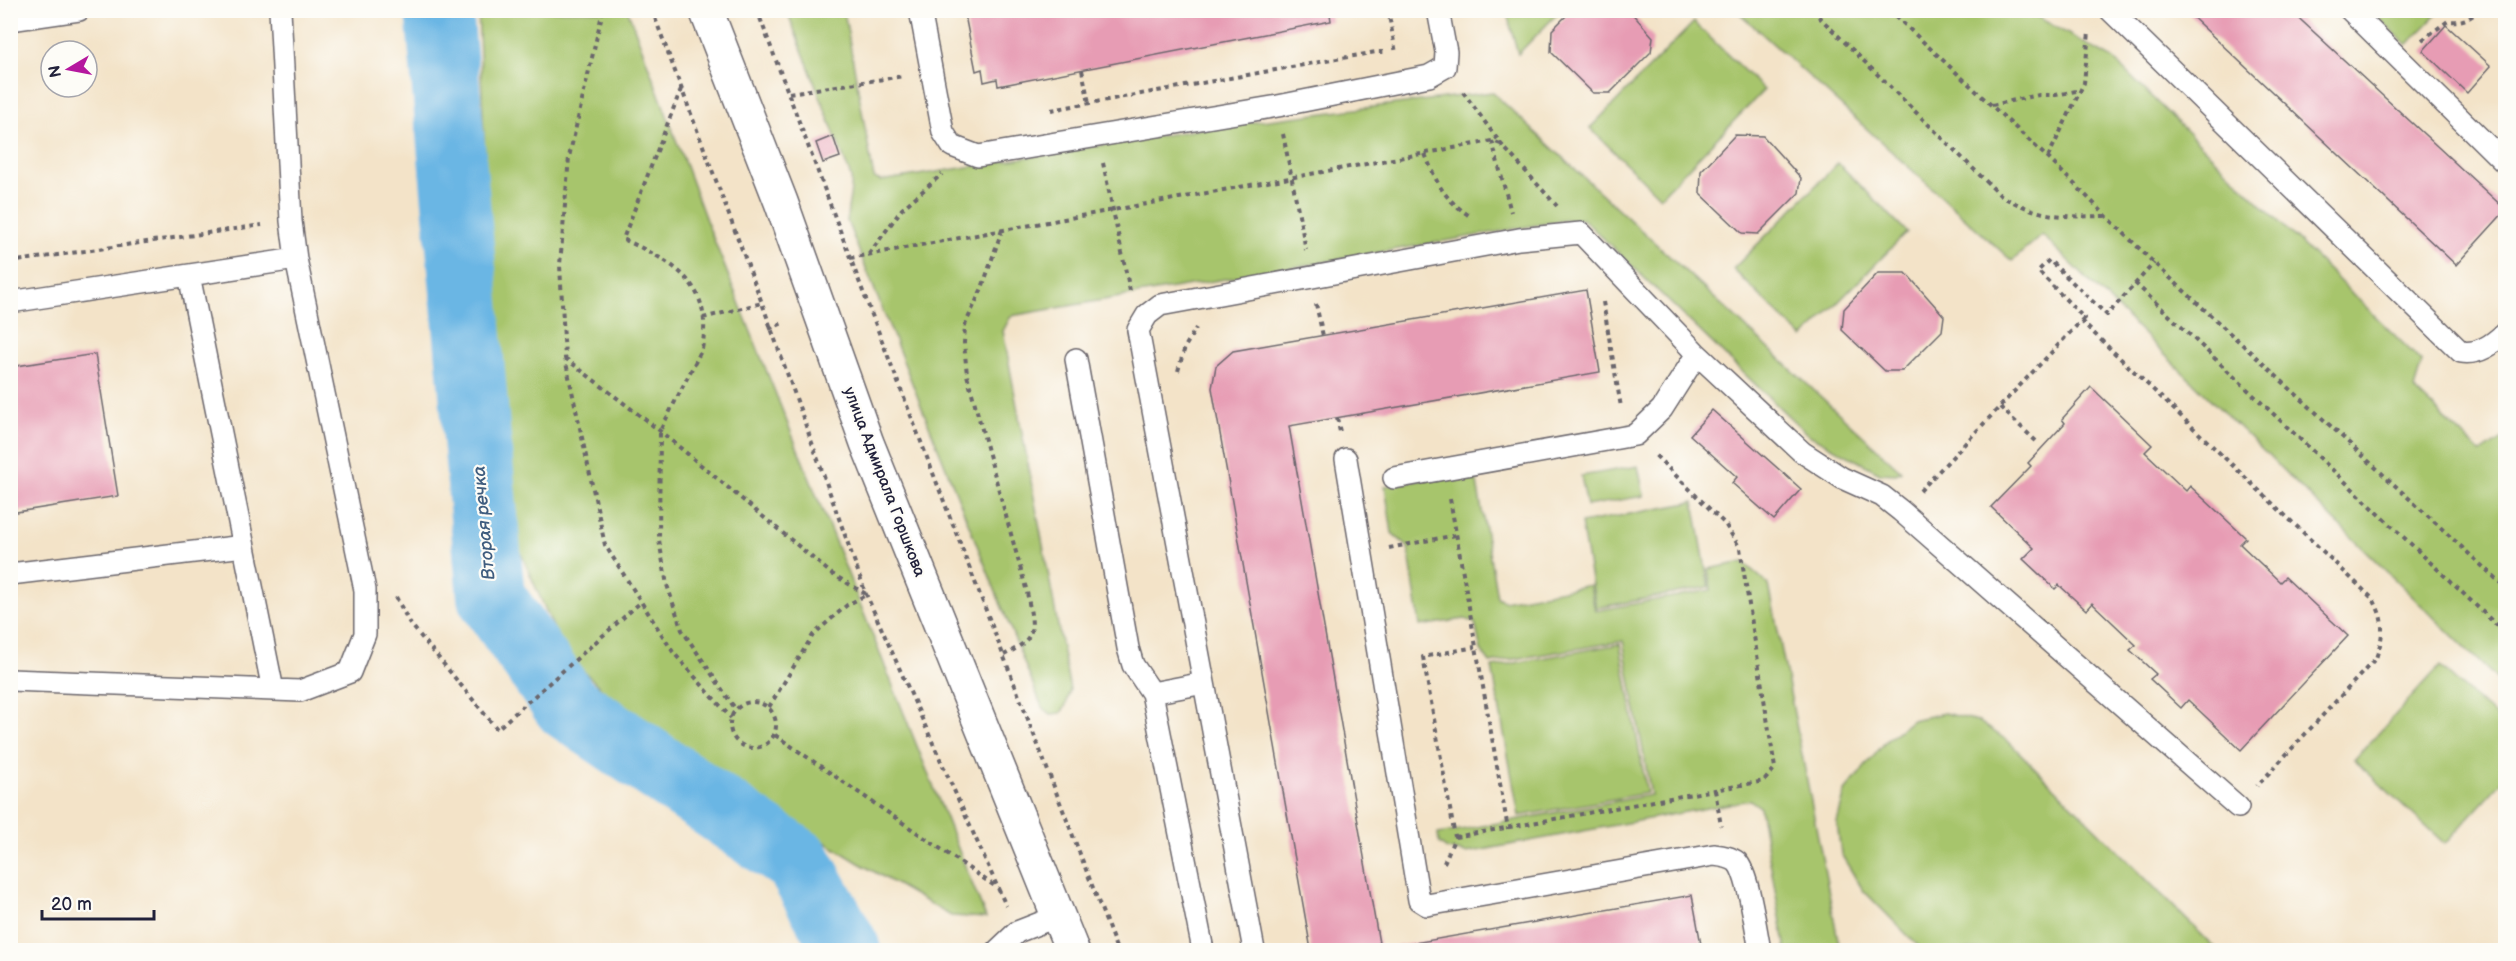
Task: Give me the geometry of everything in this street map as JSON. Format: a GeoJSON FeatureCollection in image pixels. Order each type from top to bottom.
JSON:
{"type":"FeatureCollection","features":[{"type":"Feature","properties":{"kind":"main road","name":"улица Адмирала Горшкова"},"geometry":{"type":"LineString","coordinates":[[706,10],[781,202],[867,443],[1072,951]]}},
{"type":"Feature","properties":{"kind":"lane"},"geometry":{"type":"LineString","coordinates":[[10,20],[79,10]]}},
{"type":"Feature","properties":{"kind":"lane"},"geometry":{"type":"LineString","coordinates":[[10,680],[300,691],[350,672],[365,634],[365,590],[296,259],[291,221],[279,10]]}},
{"type":"Feature","properties":{"kind":"lane"},"geometry":{"type":"LineString","coordinates":[[920,10],[943,132],[952,146],[978,156],[1278,106],[1429,76],[1444,67],[1446,52],[1438,10]]}},
{"type":"Feature","properties":{"kind":"lane"},"geometry":{"type":"LineString","coordinates":[[2110,10],[2461,352],[2472,354],[2495,341],[2505,332]]}},
{"type":"Feature","properties":{"kind":"lane"},"geometry":{"type":"LineString","coordinates":[[2350,10],[2505,164]]}},
{"type":"Feature","properties":{"kind":"lane"},"geometry":{"type":"LineString","coordinates":[[1254,951],[1138,330],[1141,323],[1160,305],[1519,239],[1581,233],[1697,354],[1802,452],[1842,478],[1882,496],[1901,511],[2238,807]]}},
{"type":"Feature","properties":{"kind":"lane"},"geometry":{"type":"LineString","coordinates":[[10,302],[296,259]]}},
{"type":"Feature","properties":{"kind":"lane"},"geometry":{"type":"LineString","coordinates":[[189,275],[273,690]]}},
{"type":"Feature","properties":{"kind":"lane"},"geometry":{"type":"LineString","coordinates":[[1394,478],[1631,436],[1662,409],[1697,354]]}},
{"type":"Feature","properties":{"kind":"lane"},"geometry":{"type":"LineString","coordinates":[[1076,359],[1128,648],[1133,665],[1152,693],[1203,951]]}},
{"type":"Feature","properties":{"kind":"lane"},"geometry":{"type":"LineString","coordinates":[[1346,459],[1419,900],[1427,905],[1714,855],[1726,856],[1736,862],[1744,876],[1760,951]]}},
{"type":"Feature","properties":{"kind":"lane"},"geometry":{"type":"LineString","coordinates":[[10,574],[244,546]]}},
{"type":"Feature","properties":{"kind":"lane"},"geometry":{"type":"LineString","coordinates":[[1152,693],[1204,683]]}},
{"type":"Feature","properties":{"kind":"lane"},"geometry":{"type":"LineString","coordinates":[[998,951],[1017,932],[1058,916]]}},
{"type":"Feature","properties":{"kind":"path"},"geometry":{"type":"LineString","coordinates":[[603,10],[569,157],[560,266],[565,358],[605,545],[673,652],[731,718]]}},
{"type":"Feature","properties":{"kind":"path"},"geometry":{"type":"LineString","coordinates":[[652,10],[762,303],[866,594],[1017,932]]}},
{"type":"Feature","properties":{"kind":"path"},"geometry":{"type":"LineString","coordinates":[[757,10],[1117,951]]}},
{"type":"Feature","properties":{"kind":"path"},"geometry":{"type":"LineString","coordinates":[[1388,10],[1396,54]]}},
{"type":"Feature","properties":{"kind":"path"},"geometry":{"type":"LineString","coordinates":[[1812,10],[2001,196],[2026,209],[2052,217],[2106,216]]}},
{"type":"Feature","properties":{"kind":"path"},"geometry":{"type":"LineString","coordinates":[[1889,10],[2048,158],[2154,263],[2505,588]]}},
{"type":"Feature","properties":{"kind":"path"},"geometry":{"type":"LineString","coordinates":[[2400,61],[2430,32],[2448,21],[2461,22],[2472,17],[2479,10]]}},
{"type":"Feature","properties":{"kind":"path"},"geometry":{"type":"LineString","coordinates":[[2048,158],[2084,83],[2090,21]]}},
{"type":"Feature","properties":{"kind":"path"},"geometry":{"type":"LineString","coordinates":[[1044,112],[1376,52],[1430,58],[1444,67],[1501,144],[1581,233]]}},
{"type":"Feature","properties":{"kind":"path"},"geometry":{"type":"LineString","coordinates":[[1082,70],[1089,103]]}},
{"type":"Feature","properties":{"kind":"path"},"geometry":{"type":"LineString","coordinates":[[789,93],[932,72]]}},
{"type":"Feature","properties":{"kind":"path"},"geometry":{"type":"LineString","coordinates":[[682,88],[623,239],[663,258],[679,269],[691,283],[703,318],[702,349],[660,431],[659,540],[667,585],[682,630],[735,710]]}},
{"type":"Feature","properties":{"kind":"path"},"geometry":{"type":"LineString","coordinates":[[1991,105],[2039,95],[2056,95],[2081,90]]}},
{"type":"Feature","properties":{"kind":"path"},"geometry":{"type":"LineString","coordinates":[[850,258],[1492,141],[1501,144]]}},
{"type":"Feature","properties":{"kind":"path"},"geometry":{"type":"LineString","coordinates":[[1492,141],[1519,239]]}},
{"type":"Feature","properties":{"kind":"path"},"geometry":{"type":"LineString","coordinates":[[1285,145],[1299,213]]}},
{"type":"Feature","properties":{"kind":"path"},"geometry":{"type":"LineString","coordinates":[[868,255],[902,209],[946,171],[961,149]]}},
{"type":"Feature","properties":{"kind":"path"},"geometry":{"type":"LineString","coordinates":[[1425,154],[1440,189],[1448,199],[1488,228],[1519,239]]}},
{"type":"Feature","properties":{"kind":"path"},"geometry":{"type":"LineString","coordinates":[[1106,177],[1122,252]]}},
{"type":"Feature","properties":{"kind":"path"},"geometry":{"type":"LineString","coordinates":[[10,262],[291,221]]}},
{"type":"Feature","properties":{"kind":"path"},"geometry":{"type":"LineString","coordinates":[[1002,230],[982,288],[965,326],[964,343],[967,375],[1027,592],[1033,624],[1032,631],[1022,646],[1004,656]]}},
{"type":"Feature","properties":{"kind":"path"},"geometry":{"type":"LineString","coordinates":[[1901,511],[2084,318],[2038,271],[2049,260],[2107,315],[2154,263]]}},
{"type":"Feature","properties":{"kind":"path"},"geometry":{"type":"LineString","coordinates":[[2135,284],[2505,634]]}},
{"type":"Feature","properties":{"kind":"path"},"geometry":{"type":"LineString","coordinates":[[1475,647],[1423,657],[1455,837],[1764,780],[1775,768],[1740,548],[1725,524],[1631,436],[1601,291]]}},
{"type":"Feature","properties":{"kind":"path"},"geometry":{"type":"LineString","coordinates":[[703,318],[762,303]]}},
{"type":"Feature","properties":{"kind":"path"},"geometry":{"type":"LineString","coordinates":[[2081,321],[2373,599],[2382,615],[2383,630],[2376,658],[2238,807]]}},
{"type":"Feature","properties":{"kind":"path"},"geometry":{"type":"LineString","coordinates":[[1178,376],[1185,347],[1199,324]]}},
{"type":"Feature","properties":{"kind":"path"},"geometry":{"type":"LineString","coordinates":[[565,358],[660,431],[832,574],[866,594]]}},
{"type":"Feature","properties":{"kind":"path"},"geometry":{"type":"LineString","coordinates":[[2000,407],[2037,442]]}},
{"type":"Feature","properties":{"kind":"path"},"geometry":{"type":"LineString","coordinates":[[1452,512],[1508,829]]}},
{"type":"Feature","properties":{"kind":"path"},"geometry":{"type":"LineString","coordinates":[[1398,546],[1456,536]]}},
{"type":"Feature","properties":{"kind":"path"},"geometry":{"type":"LineString","coordinates":[[394,593],[409,622],[497,729],[640,603]]}},
{"type":"Feature","properties":{"kind":"path"},"geometry":{"type":"LineString","coordinates":[[769,707],[813,635],[847,605],[866,594]]}},
{"type":"Feature","properties":{"kind":"path"},"geometry":{"type":"LineString","coordinates":[[752,701],[769,707],[775,715],[777,726],[775,735],[764,746],[749,748],[736,741],[730,731],[731,718],[735,710],[752,701]]}},
{"type":"Feature","properties":{"kind":"path"},"geometry":{"type":"LineString","coordinates":[[775,735],[999,890]]}},
{"type":"Feature","properties":{"kind":"green space"},"geometry":{"type":"Polygon","coordinates":[[[1506,10],[1560,10],[1560,11],[1518,54],[1506,10]]]}},
{"type":"Feature","properties":{"kind":"green space"},"geometry":{"type":"Polygon","coordinates":[[[478,11],[628,11],[706,220],[986,918],[951,916],[859,863],[719,777],[621,708],[564,652],[516,542],[499,457],[478,11]]]}},
{"type":"Feature","properties":{"kind":"green space"},"geometry":{"type":"Polygon","coordinates":[[[787,11],[844,11],[874,178],[881,181],[1214,127],[1492,92],[1901,471],[1896,474],[1880,473],[1807,434],[1583,219],[1566,220],[1011,316],[1003,331],[1070,690],[1061,713],[1051,714],[1042,707],[847,221],[851,177],[787,11]]]}},
{"type":"Feature","properties":{"kind":"green space"},"geometry":{"type":"Polygon","coordinates":[[[1737,11],[2027,11],[2113,59],[2422,362],[2414,389],[2481,453],[2505,437],[2505,687],[2042,235],[2012,261],[1737,11]]]}},
{"type":"Feature","properties":{"kind":"green space"},"geometry":{"type":"Polygon","coordinates":[[[2381,11],[2440,11],[2407,45],[2376,16],[2381,11]]]}},
{"type":"Feature","properties":{"kind":"green space"},"geometry":{"type":"Polygon","coordinates":[[[1694,22],[1764,90],[1660,197],[1590,128],[1694,22]]]}},
{"type":"Feature","properties":{"kind":"green space"},"geometry":{"type":"Polygon","coordinates":[[[1838,163],[1907,232],[1803,338],[1733,269],[1838,163]]]}},
{"type":"Feature","properties":{"kind":"green space"},"geometry":{"type":"Polygon","coordinates":[[[1638,466],[1644,496],[1587,506],[1581,476],[1638,466]]]}},
{"type":"Feature","properties":{"kind":"green space"},"geometry":{"type":"Polygon","coordinates":[[[1475,471],[1497,597],[1504,601],[1590,585],[1595,611],[1711,590],[1708,569],[1743,562],[1769,585],[1840,950],[1786,950],[1760,807],[1750,800],[1466,853],[1447,849],[1439,843],[1438,834],[1651,795],[1623,641],[1490,663],[1481,651],[1475,623],[1465,619],[1420,626],[1408,547],[1392,533],[1385,486],[1475,471]]]}},
{"type":"Feature","properties":{"kind":"green space"},"geometry":{"type":"Polygon","coordinates":[[[1694,502],[1709,587],[1596,608],[1581,523],[1694,502]]]}},
{"type":"Feature","properties":{"kind":"green space"},"geometry":{"type":"Polygon","coordinates":[[[1620,644],[1647,793],[1519,816],[1492,667],[1620,644]]]}},
{"type":"Feature","properties":{"kind":"green space"},"geometry":{"type":"Polygon","coordinates":[[[2440,666],[2506,726],[2505,778],[2445,844],[2354,760],[2440,666]]]}},
{"type":"Feature","properties":{"kind":"green space"},"geometry":{"type":"Polygon","coordinates":[[[1944,713],[1978,721],[2008,741],[2217,950],[1922,950],[1863,890],[1841,854],[1837,822],[1845,791],[1887,740],[1912,720],[1944,713]]]}},
{"type":"Feature","properties":{"kind":"building"},"geometry":{"type":"Polygon","coordinates":[[[964,10],[1339,10],[1339,13],[1330,14],[1331,21],[998,86],[997,79],[984,82],[982,69],[976,71],[964,10]]]}},
{"type":"Feature","properties":{"kind":"building"},"geometry":{"type":"Polygon","coordinates":[[[1572,10],[1629,10],[1653,37],[1651,52],[1610,93],[1593,93],[1551,52],[1552,30],[1572,10]]]}},
{"type":"Feature","properties":{"kind":"building"},"geometry":{"type":"Polygon","coordinates":[[[2185,10],[2290,10],[2506,210],[2456,265],[2185,10]]]}},
{"type":"Feature","properties":{"kind":"building"},"geometry":{"type":"Polygon","coordinates":[[[2446,25],[2491,66],[2467,93],[2423,51],[2446,25]]]}},
{"type":"Feature","properties":{"kind":"building"},"geometry":{"type":"Polygon","coordinates":[[[1735,135],[1763,136],[1801,178],[1799,193],[1758,234],[1742,233],[1700,193],[1701,171],[1735,135]]]}},
{"type":"Feature","properties":{"kind":"building"},"geometry":{"type":"Polygon","coordinates":[[[833,136],[840,157],[823,163],[816,143],[833,136]]]}},
{"type":"Feature","properties":{"kind":"building"},"geometry":{"type":"Polygon","coordinates":[[[1878,273],[1906,273],[1944,316],[1942,331],[1902,371],[1885,371],[1842,330],[1844,309],[1878,273]]]}},
{"type":"Feature","properties":{"kind":"building"},"geometry":{"type":"Polygon","coordinates":[[[1586,290],[1600,372],[1289,426],[1380,949],[1692,895],[1702,950],[1311,950],[1212,388],[1216,366],[1233,351],[1586,290]]]}},
{"type":"Feature","properties":{"kind":"building"},"geometry":{"type":"Polygon","coordinates":[[[95,354],[118,496],[10,513],[10,367],[95,354]]]}},
{"type":"Feature","properties":{"kind":"building"},"geometry":{"type":"Polygon","coordinates":[[[2091,387],[2152,445],[2145,452],[2186,491],[2190,486],[2246,538],[2240,544],[2280,582],[2285,577],[2348,636],[2241,750],[2188,700],[2181,708],[2150,679],[2156,674],[2130,650],[2136,645],[2092,603],[2086,610],[2059,585],[2055,589],[2023,559],[2034,548],[1991,507],[2031,466],[2028,463],[2065,423],[2062,419],[2091,387]]]}},
{"type":"Feature","properties":{"kind":"building"},"geometry":{"type":"Polygon","coordinates":[[[1712,410],[1801,489],[1774,520],[1732,483],[1737,477],[1690,435],[1712,410]]]}},
{"type":"Feature","properties":{"kind":"waterway","name":"Вторая речка"},"geometry":{"type":"LineString","coordinates":[[439,10],[491,597],[567,706],[798,862],[847,950]]}}]}
